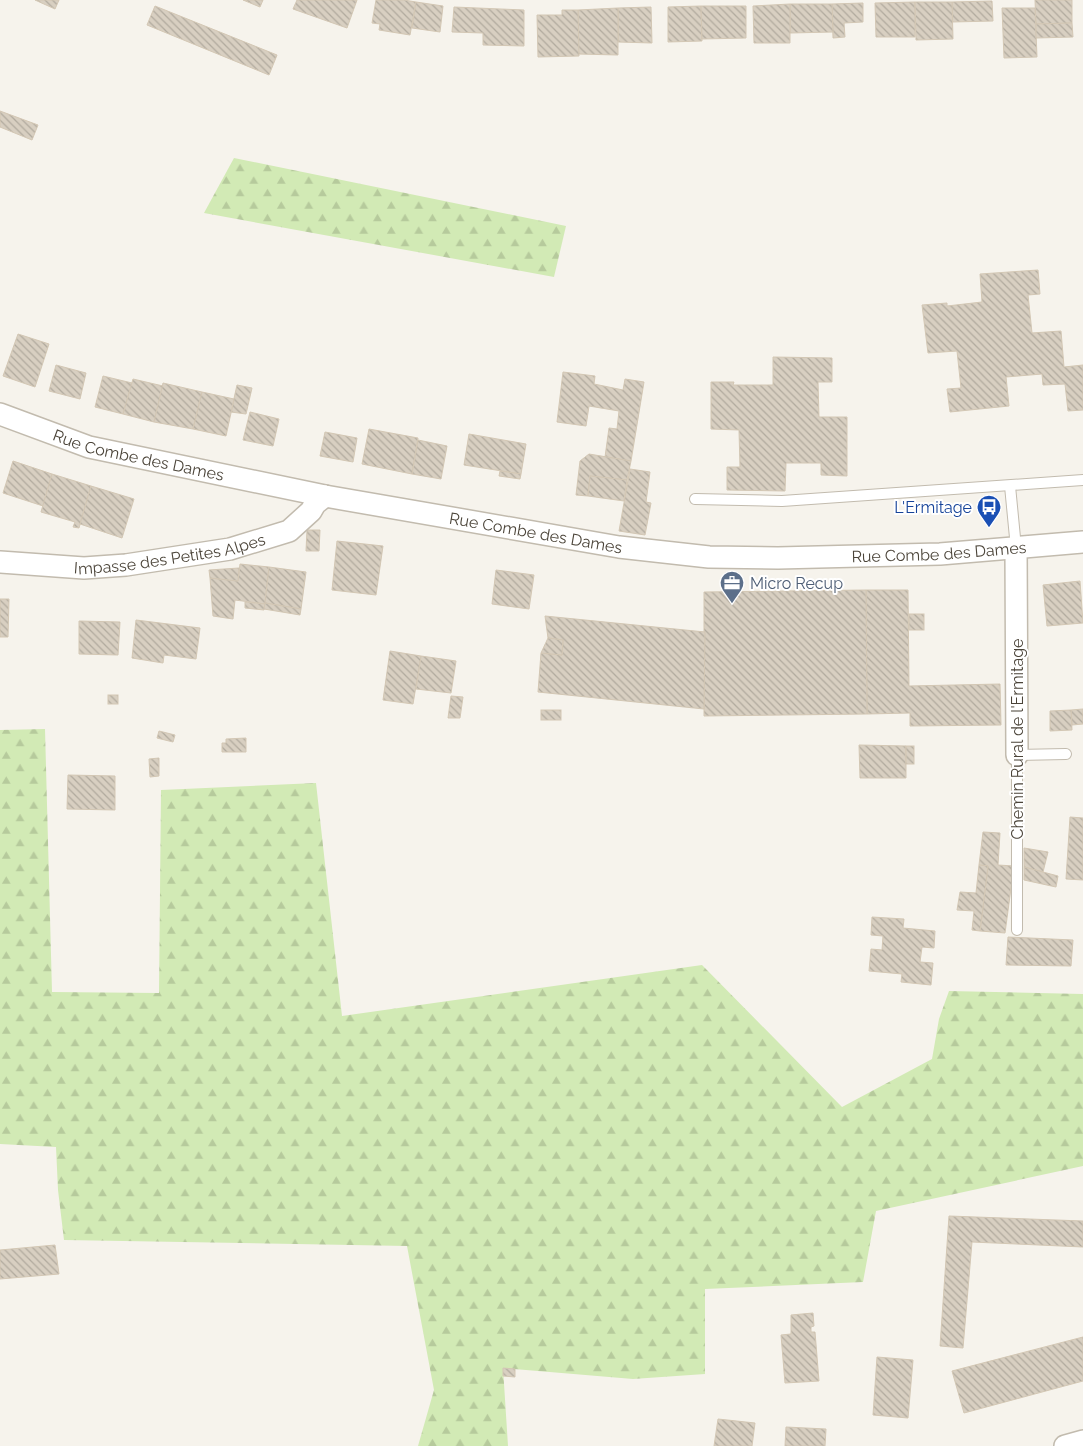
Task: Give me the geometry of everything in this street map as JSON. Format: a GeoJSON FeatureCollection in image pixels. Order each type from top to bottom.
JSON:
{"type":"FeatureCollection","features":[{"type":"Feature","properties":{"kind":"street","name":"Rue Combe des Dames"},"geometry":{"type":"LineString","coordinates":[[0,414],[89,448],[325,496],[619,547],[709,557],[778,558],[940,554],[1083,542]]}},
{"type":"Feature","properties":{"kind":"street","name":"Impasse des Petites Alpes"},"geometry":{"type":"LineString","coordinates":[[0,562],[62,567],[126,565],[230,548],[290,531],[325,496]]}},
{"type":"Feature","properties":{"kind":"street","name":"Chemin Rural de l'Ermitage"},"geometry":{"type":"LineString","coordinates":[[1016,548],[1017,755]]}},
{"type":"Feature","properties":{"kind":"street"},"geometry":{"type":"LineString","coordinates":[[1064,1446],[1083,1441]]}},
{"type":"Feature","properties":{"kind":"lane"},"geometry":{"type":"LineString","coordinates":[[695,499],[782,501],[1083,480]]}},
{"type":"Feature","properties":{"kind":"lane"},"geometry":{"type":"LineString","coordinates":[[1010,486],[1016,548]]}},
{"type":"Feature","properties":{"kind":"lane"},"geometry":{"type":"LineString","coordinates":[[1017,755],[1066,754]]}},
{"type":"Feature","properties":{"kind":"lane","name":"Chemin Rural de l'Ermitage"},"geometry":{"type":"LineString","coordinates":[[1017,755],[1017,930]]}},
{"type":"Feature","properties":{"kind":"green space"},"geometry":{"type":"Polygon","coordinates":[[[234,158],[566,226],[554,277],[204,213],[234,158]]]}},
{"type":"Feature","properties":{"kind":"green space"},"geometry":{"type":"Polygon","coordinates":[[[45,729],[52,992],[159,993],[161,790],[316,783],[342,1016],[702,965],[842,1107],[932,1059],[939,1019],[949,991],[1083,994],[1083,1166],[876,1211],[863,1282],[705,1289],[705,1374],[633,1379],[503,1368],[508,1446],[418,1446],[434,1390],[407,1246],[64,1240],[58,1190],[56,1147],[0,1144],[0,730],[45,729]]]}},
{"type":"Feature","properties":{"kind":"building"},"geometry":{"type":"Polygon","coordinates":[[[35,0],[59,0],[55,9],[35,0]]]}},
{"type":"Feature","properties":{"kind":"building"},"geometry":{"type":"Polygon","coordinates":[[[243,0],[263,0],[260,7],[243,0]]]}},
{"type":"Feature","properties":{"kind":"building"},"geometry":{"type":"Polygon","coordinates":[[[297,0],[357,0],[347,28],[293,9],[297,0]]]}},
{"type":"Feature","properties":{"kind":"building"},"geometry":{"type":"Polygon","coordinates":[[[376,0],[416,2],[410,35],[379,30],[380,24],[372,23],[376,0]]]}},
{"type":"Feature","properties":{"kind":"building"},"geometry":{"type":"Polygon","coordinates":[[[1035,0],[1072,0],[1072,23],[1036,24],[1035,0]]]}},
{"type":"Feature","properties":{"kind":"building"},"geometry":{"type":"Polygon","coordinates":[[[992,1],[993,21],[952,22],[952,2],[992,1]]]}},
{"type":"Feature","properties":{"kind":"building"},"geometry":{"type":"Polygon","coordinates":[[[416,2],[443,6],[440,32],[412,28],[416,2]]]}},
{"type":"Feature","properties":{"kind":"building"},"geometry":{"type":"Polygon","coordinates":[[[915,2],[915,37],[876,37],[875,3],[915,2]]]}},
{"type":"Feature","properties":{"kind":"building"},"geometry":{"type":"Polygon","coordinates":[[[915,2],[952,2],[953,39],[916,40],[915,2]]]}},
{"type":"Feature","properties":{"kind":"building"},"geometry":{"type":"Polygon","coordinates":[[[863,3],[863,22],[844,23],[845,37],[833,38],[832,4],[863,3]]]}},
{"type":"Feature","properties":{"kind":"building"},"geometry":{"type":"Polygon","coordinates":[[[790,4],[832,4],[833,32],[790,33],[790,4]]]}},
{"type":"Feature","properties":{"kind":"building"},"geometry":{"type":"Polygon","coordinates":[[[790,4],[790,43],[754,43],[753,6],[790,4]]]}},
{"type":"Feature","properties":{"kind":"building"},"geometry":{"type":"Polygon","coordinates":[[[155,6],[277,55],[269,75],[147,25],[155,6]]]}},
{"type":"Feature","properties":{"kind":"building"},"geometry":{"type":"Polygon","coordinates":[[[701,6],[702,41],[668,42],[668,7],[701,6]]]}},
{"type":"Feature","properties":{"kind":"building"},"geometry":{"type":"Polygon","coordinates":[[[701,6],[746,6],[746,38],[702,39],[701,6]]]}},
{"type":"Feature","properties":{"kind":"building"},"geometry":{"type":"Polygon","coordinates":[[[454,7],[524,10],[524,46],[483,45],[483,33],[452,32],[454,7]]]}},
{"type":"Feature","properties":{"kind":"building"},"geometry":{"type":"Polygon","coordinates":[[[651,7],[652,43],[618,42],[618,8],[651,7]]]}},
{"type":"Feature","properties":{"kind":"building"},"geometry":{"type":"Polygon","coordinates":[[[618,8],[618,55],[578,54],[578,10],[618,8]]]}},
{"type":"Feature","properties":{"kind":"building"},"geometry":{"type":"Polygon","coordinates":[[[1002,8],[1035,8],[1037,57],[1004,58],[1002,8]]]}},
{"type":"Feature","properties":{"kind":"building"},"geometry":{"type":"Polygon","coordinates":[[[562,10],[578,10],[579,56],[538,57],[537,15],[562,15],[562,10]]]}},
{"type":"Feature","properties":{"kind":"building"},"geometry":{"type":"Polygon","coordinates":[[[1072,23],[1073,37],[1036,38],[1036,24],[1072,23]]]}},
{"type":"Feature","properties":{"kind":"building"},"geometry":{"type":"Polygon","coordinates":[[[0,111],[38,125],[32,140],[0,127],[0,111]]]}},
{"type":"Feature","properties":{"kind":"building"},"geometry":{"type":"Polygon","coordinates":[[[1038,270],[1040,294],[1028,295],[1032,333],[1061,331],[1064,367],[1083,365],[1083,410],[1068,411],[1065,384],[1043,385],[1042,374],[1006,377],[1009,406],[950,412],[947,389],[961,388],[957,351],[928,353],[922,305],[947,303],[947,306],[982,302],[980,274],[1038,270]]]}},
{"type":"Feature","properties":{"kind":"building"},"geometry":{"type":"Polygon","coordinates":[[[18,334],[49,344],[35,387],[3,376],[18,334]]]}},
{"type":"Feature","properties":{"kind":"building"},"geometry":{"type":"Polygon","coordinates":[[[773,357],[832,358],[832,382],[818,382],[819,417],[847,417],[847,476],[821,475],[821,463],[786,463],[785,491],[727,490],[727,467],[740,467],[739,430],[711,429],[711,382],[734,382],[733,385],[773,385],[773,357]]]}},
{"type":"Feature","properties":{"kind":"building"},"geometry":{"type":"Polygon","coordinates":[[[56,365],[86,373],[80,399],[49,391],[56,365]]]}},
{"type":"Feature","properties":{"kind":"building"},"geometry":{"type":"Polygon","coordinates":[[[563,372],[595,376],[594,384],[623,390],[625,379],[644,382],[631,461],[605,457],[609,428],[617,429],[619,411],[589,406],[586,426],[557,422],[563,372]]]}},
{"type":"Feature","properties":{"kind":"building"},"geometry":{"type":"Polygon","coordinates":[[[103,376],[132,383],[123,414],[95,407],[103,376]]]}},
{"type":"Feature","properties":{"kind":"building"},"geometry":{"type":"Polygon","coordinates":[[[133,379],[163,386],[154,422],[123,414],[133,379]]]}},
{"type":"Feature","properties":{"kind":"building"},"geometry":{"type":"Polygon","coordinates":[[[163,383],[202,392],[193,429],[154,422],[163,383]]]}},
{"type":"Feature","properties":{"kind":"building"},"geometry":{"type":"Polygon","coordinates":[[[237,385],[252,388],[246,414],[231,412],[237,385]]]}},
{"type":"Feature","properties":{"kind":"building"},"geometry":{"type":"Polygon","coordinates":[[[202,392],[234,399],[226,436],[193,429],[202,392]]]}},
{"type":"Feature","properties":{"kind":"building"},"geometry":{"type":"Polygon","coordinates":[[[250,412],[279,419],[273,446],[243,440],[250,412]]]}},
{"type":"Feature","properties":{"kind":"building"},"geometry":{"type":"Polygon","coordinates":[[[369,429],[418,438],[412,474],[362,464],[369,429]]]}},
{"type":"Feature","properties":{"kind":"building"},"geometry":{"type":"Polygon","coordinates":[[[325,432],[357,438],[353,462],[320,456],[325,432]]]}},
{"type":"Feature","properties":{"kind":"building"},"geometry":{"type":"Polygon","coordinates":[[[469,434],[526,444],[521,474],[464,465],[469,434]]]}},
{"type":"Feature","properties":{"kind":"building"},"geometry":{"type":"Polygon","coordinates":[[[418,440],[447,446],[441,479],[412,474],[418,440]]]}},
{"type":"Feature","properties":{"kind":"building"},"geometry":{"type":"Polygon","coordinates":[[[589,454],[631,461],[627,480],[590,476],[588,496],[576,495],[580,461],[589,454]]]}},
{"type":"Feature","properties":{"kind":"building"},"geometry":{"type":"Polygon","coordinates":[[[13,461],[52,474],[43,506],[3,493],[13,461]]]}},
{"type":"Feature","properties":{"kind":"building"},"geometry":{"type":"Polygon","coordinates":[[[630,469],[650,472],[646,502],[651,503],[645,535],[619,531],[630,469]]]}},
{"type":"Feature","properties":{"kind":"building"},"geometry":{"type":"Polygon","coordinates":[[[500,471],[521,474],[520,479],[499,476],[500,471]]]}},
{"type":"Feature","properties":{"kind":"building"},"geometry":{"type":"Polygon","coordinates":[[[52,474],[91,486],[79,528],[73,527],[75,522],[41,512],[52,474]]]}},
{"type":"Feature","properties":{"kind":"building"},"geometry":{"type":"Polygon","coordinates":[[[590,476],[627,480],[624,501],[588,496],[590,476]]]}},
{"type":"Feature","properties":{"kind":"building"},"geometry":{"type":"Polygon","coordinates":[[[91,486],[134,499],[122,538],[80,524],[91,486]]]}},
{"type":"Feature","properties":{"kind":"building"},"geometry":{"type":"Polygon","coordinates":[[[307,530],[320,530],[319,551],[306,551],[307,530]]]}},
{"type":"Feature","properties":{"kind":"building"},"geometry":{"type":"Polygon","coordinates":[[[337,541],[383,546],[376,595],[332,590],[337,541]]]}},
{"type":"Feature","properties":{"kind":"building"},"geometry":{"type":"Polygon","coordinates":[[[240,564],[269,567],[265,604],[235,600],[233,619],[213,616],[210,578],[238,581],[240,564]]]}},
{"type":"Feature","properties":{"kind":"building"},"geometry":{"type":"Polygon","coordinates":[[[269,567],[306,572],[301,609],[265,603],[269,567]]]}},
{"type":"Feature","properties":{"kind":"building"},"geometry":{"type":"Polygon","coordinates":[[[239,568],[238,581],[210,578],[209,570],[239,568]]]}},
{"type":"Feature","properties":{"kind":"building"},"geometry":{"type":"Polygon","coordinates":[[[496,570],[534,575],[529,609],[492,604],[496,570]]]}},
{"type":"Feature","properties":{"kind":"building"},"geometry":{"type":"Polygon","coordinates":[[[1080,581],[1083,623],[1047,626],[1043,585],[1080,581]]]}},
{"type":"Feature","properties":{"kind":"building"},"geometry":{"type":"Polygon","coordinates":[[[866,590],[908,590],[909,686],[1000,684],[1001,725],[910,726],[910,713],[867,714],[866,590]]]}},
{"type":"Feature","properties":{"kind":"building"},"geometry":{"type":"Polygon","coordinates":[[[866,590],[867,714],[704,716],[704,592],[866,590]]]}},
{"type":"Feature","properties":{"kind":"building"},"geometry":{"type":"Polygon","coordinates":[[[0,599],[9,599],[8,637],[0,637],[0,599]]]}},
{"type":"Feature","properties":{"kind":"building"},"geometry":{"type":"Polygon","coordinates":[[[245,602],[265,604],[264,610],[245,608],[245,602]]]}},
{"type":"Feature","properties":{"kind":"building"},"geometry":{"type":"Polygon","coordinates":[[[265,603],[301,609],[300,615],[264,609],[265,603]]]}},
{"type":"Feature","properties":{"kind":"building"},"geometry":{"type":"Polygon","coordinates":[[[909,614],[924,614],[924,630],[909,630],[909,614]]]}},
{"type":"Feature","properties":{"kind":"building"},"geometry":{"type":"Polygon","coordinates":[[[545,616],[705,632],[704,709],[538,692],[541,653],[562,655],[563,640],[548,638],[545,616]]]}},
{"type":"Feature","properties":{"kind":"building"},"geometry":{"type":"Polygon","coordinates":[[[136,620],[200,628],[196,659],[164,655],[163,663],[132,658],[136,620]]]}},
{"type":"Feature","properties":{"kind":"building"},"geometry":{"type":"Polygon","coordinates":[[[79,621],[120,622],[118,655],[79,654],[79,621]]]}},
{"type":"Feature","properties":{"kind":"building"},"geometry":{"type":"Polygon","coordinates":[[[548,638],[563,640],[562,655],[541,653],[548,638]]]}},
{"type":"Feature","properties":{"kind":"building"},"geometry":{"type":"Polygon","coordinates":[[[390,651],[421,656],[413,704],[383,700],[390,651]]]}},
{"type":"Feature","properties":{"kind":"building"},"geometry":{"type":"Polygon","coordinates":[[[421,656],[456,661],[451,693],[416,689],[421,656]]]}},
{"type":"Feature","properties":{"kind":"building"},"geometry":{"type":"Polygon","coordinates":[[[108,695],[118,695],[118,704],[108,704],[108,695]]]}},
{"type":"Feature","properties":{"kind":"building"},"geometry":{"type":"Polygon","coordinates":[[[451,696],[463,697],[460,718],[448,718],[451,696]]]}},
{"type":"Feature","properties":{"kind":"building"},"geometry":{"type":"Polygon","coordinates":[[[1083,709],[1083,724],[1072,725],[1071,710],[1083,709]]]}},
{"type":"Feature","properties":{"kind":"building"},"geometry":{"type":"Polygon","coordinates":[[[541,710],[561,710],[561,720],[541,720],[541,710]]]}},
{"type":"Feature","properties":{"kind":"building"},"geometry":{"type":"Polygon","coordinates":[[[1071,710],[1072,730],[1050,731],[1050,711],[1071,710]]]}},
{"type":"Feature","properties":{"kind":"building"},"geometry":{"type":"Polygon","coordinates":[[[159,731],[175,735],[173,742],[157,738],[159,731]]]}},
{"type":"Feature","properties":{"kind":"building"},"geometry":{"type":"Polygon","coordinates":[[[246,738],[246,752],[222,752],[222,743],[226,743],[226,739],[246,738]]]}},
{"type":"Feature","properties":{"kind":"building"},"geometry":{"type":"Polygon","coordinates":[[[859,745],[906,746],[906,778],[860,778],[859,745]]]}},
{"type":"Feature","properties":{"kind":"building"},"geometry":{"type":"Polygon","coordinates":[[[906,746],[914,746],[914,764],[906,764],[906,746]]]}},
{"type":"Feature","properties":{"kind":"building"},"geometry":{"type":"Polygon","coordinates":[[[159,758],[159,776],[150,777],[149,759],[159,758]]]}},
{"type":"Feature","properties":{"kind":"building"},"geometry":{"type":"Polygon","coordinates":[[[68,775],[115,776],[115,810],[67,809],[68,775]]]}},
{"type":"Feature","properties":{"kind":"building"},"geometry":{"type":"Polygon","coordinates":[[[1070,817],[1083,818],[1083,880],[1066,879],[1070,817]]]}},
{"type":"Feature","properties":{"kind":"building"},"geometry":{"type":"Polygon","coordinates":[[[983,832],[1000,833],[998,865],[1014,866],[1005,933],[980,931],[988,866],[979,865],[983,832]]]}},
{"type":"Feature","properties":{"kind":"building"},"geometry":{"type":"Polygon","coordinates":[[[1024,848],[1048,852],[1043,872],[1024,867],[1024,848]]]}},
{"type":"Feature","properties":{"kind":"building"},"geometry":{"type":"Polygon","coordinates":[[[979,865],[988,866],[980,931],[972,930],[974,911],[957,910],[960,892],[976,893],[979,865]]]}},
{"type":"Feature","properties":{"kind":"building"},"geometry":{"type":"Polygon","coordinates":[[[1024,867],[1058,876],[1056,887],[1024,880],[1024,867]]]}},
{"type":"Feature","properties":{"kind":"building"},"geometry":{"type":"Polygon","coordinates":[[[872,917],[904,919],[903,928],[935,931],[934,948],[922,947],[920,962],[933,963],[931,985],[901,982],[902,974],[869,971],[871,949],[882,950],[883,936],[871,935],[872,917]]]}},
{"type":"Feature","properties":{"kind":"building"},"geometry":{"type":"Polygon","coordinates":[[[1008,937],[1073,940],[1071,966],[1006,965],[1008,937]]]}},
{"type":"Feature","properties":{"kind":"building"},"geometry":{"type":"Polygon","coordinates":[[[949,1216],[1083,1221],[1083,1247],[972,1242],[963,1348],[940,1346],[949,1216]]]}},
{"type":"Feature","properties":{"kind":"building"},"geometry":{"type":"Polygon","coordinates":[[[55,1245],[59,1274],[0,1279],[0,1250],[55,1245]]]}},
{"type":"Feature","properties":{"kind":"building"},"geometry":{"type":"Polygon","coordinates":[[[813,1313],[814,1326],[811,1327],[811,1332],[815,1332],[819,1381],[785,1383],[781,1335],[791,1334],[791,1315],[813,1313]]]}},
{"type":"Feature","properties":{"kind":"building"},"geometry":{"type":"Polygon","coordinates":[[[1083,1337],[1083,1381],[964,1413],[952,1371],[1083,1337]]]}},
{"type":"Feature","properties":{"kind":"building"},"geometry":{"type":"Polygon","coordinates":[[[877,1357],[913,1360],[908,1418],[873,1415],[877,1357]]]}},
{"type":"Feature","properties":{"kind":"building"},"geometry":{"type":"Polygon","coordinates":[[[503,1368],[515,1369],[515,1377],[503,1376],[503,1368]]]}},
{"type":"Feature","properties":{"kind":"building"},"geometry":{"type":"Polygon","coordinates":[[[718,1419],[755,1423],[752,1446],[714,1446],[718,1419]]]}},
{"type":"Feature","properties":{"kind":"building"},"geometry":{"type":"Polygon","coordinates":[[[786,1427],[826,1429],[825,1446],[785,1446],[786,1427]]]}},
{"type":"Feature","properties":{"kind":"place","name":"L'Ermitage"},"geometry":{"type":"Point","coordinates":[989,528]}},
{"type":"Feature","properties":{"kind":"place","name":"Micro Recup"},"geometry":{"type":"Point","coordinates":[732,604]}}]}
